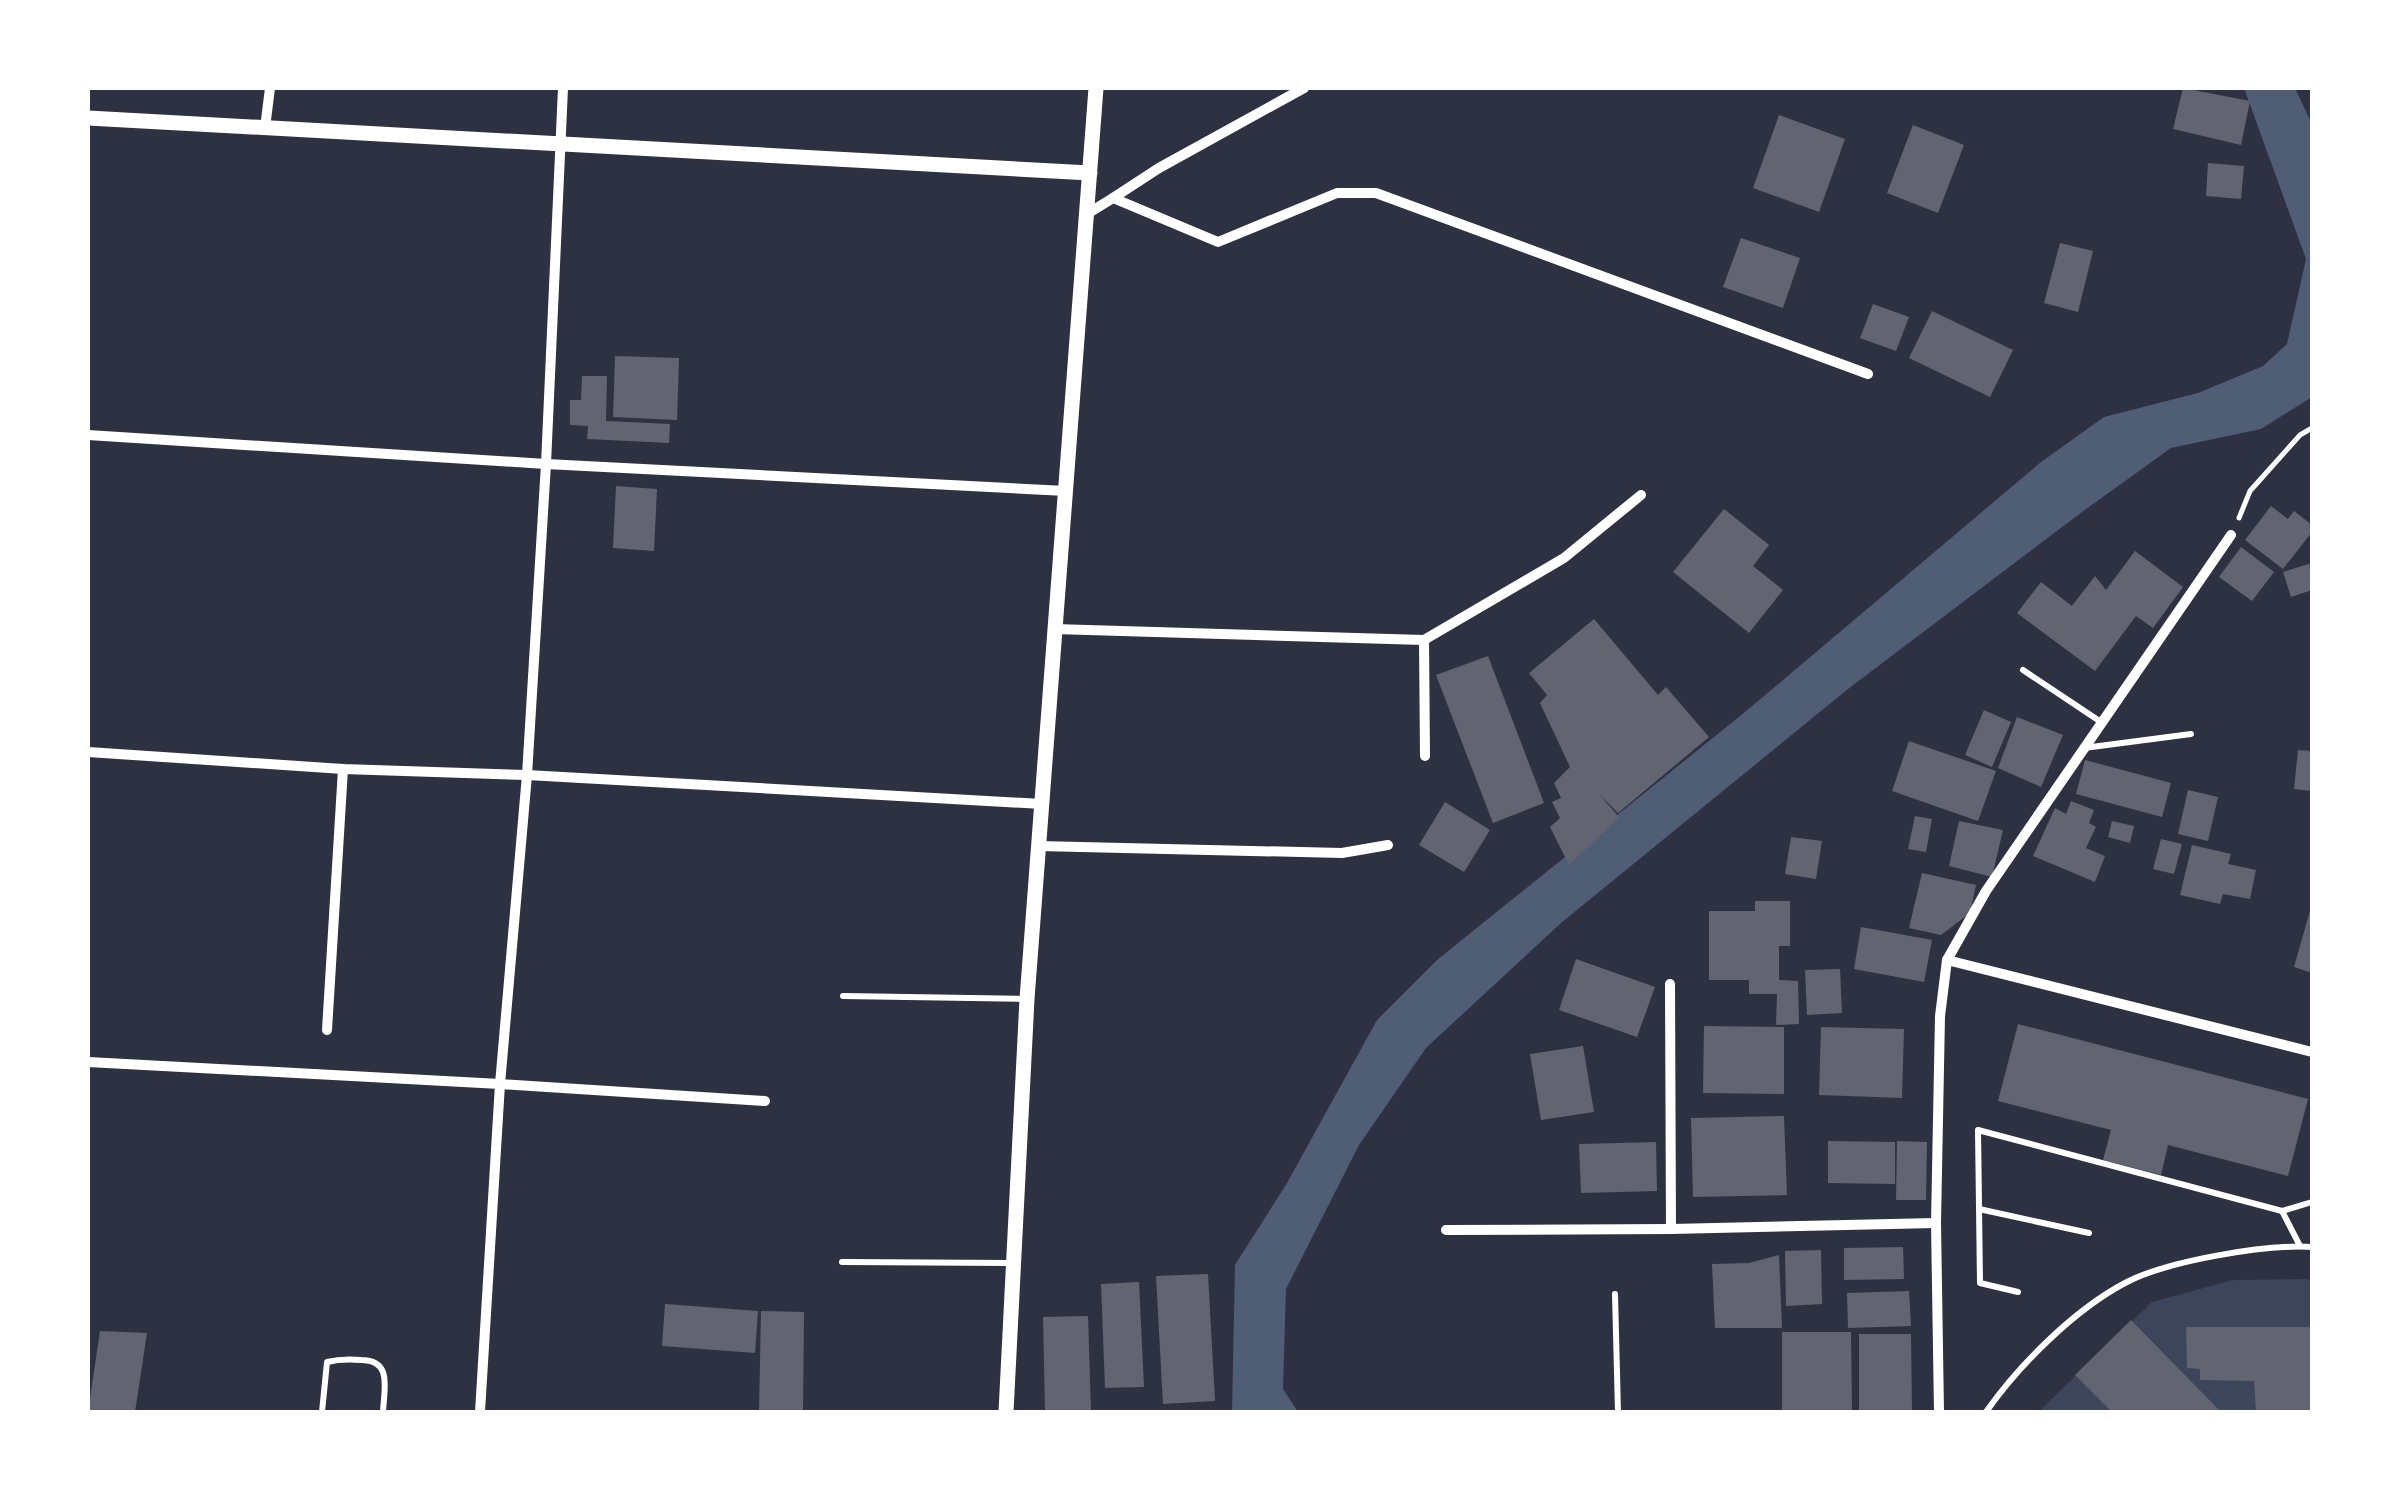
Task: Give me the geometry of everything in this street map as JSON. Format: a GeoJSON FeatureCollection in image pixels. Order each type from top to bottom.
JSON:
{"type":"FeatureCollection","features":[{"type":"Feature","properties":{"kind":"street"},"geometry":{"type":"LineString","coordinates":[[265,128],[270,88]]}},
{"type":"Feature","properties":{"kind":"street"},"geometry":{"type":"LineString","coordinates":[[480,1412],[500,1084],[528,775],[564,88]]}},
{"type":"Feature","properties":{"kind":"street"},"geometry":{"type":"LineString","coordinates":[[1006,1412],[1027,999],[1096,88]]}},
{"type":"Feature","properties":{"kind":"street"},"geometry":{"type":"LineString","coordinates":[[1087,214],[1158,168],[1304,88]]}},
{"type":"Feature","properties":{"kind":"street"},"geometry":{"type":"LineString","coordinates":[[88,118],[1090,173]]}},
{"type":"Feature","properties":{"kind":"street"},"geometry":{"type":"LineString","coordinates":[[1113,198],[1218,242],[1337,192],[1376,193],[1868,374]]}},
{"type":"Feature","properties":{"kind":"street"},"geometry":{"type":"LineString","coordinates":[[88,435],[1066,491]]}},
{"type":"Feature","properties":{"kind":"street"},"geometry":{"type":"LineString","coordinates":[[1054,629],[1424,640],[1564,558],[1641,496]]}},
{"type":"Feature","properties":{"kind":"street"},"geometry":{"type":"LineString","coordinates":[[1939,1412],[1936,1223],[1940,1016],[1947,960],[1986,892],[2232,535]]}},
{"type":"Feature","properties":{"kind":"street"},"geometry":{"type":"LineString","coordinates":[[1424,640],[1425,756]]}},
{"type":"Feature","properties":{"kind":"street"},"geometry":{"type":"LineString","coordinates":[[88,752],[344,769],[528,775],[1042,804]]}},
{"type":"Feature","properties":{"kind":"street"},"geometry":{"type":"LineString","coordinates":[[327,1030],[344,769]]}},
{"type":"Feature","properties":{"kind":"street"},"geometry":{"type":"LineString","coordinates":[[1038,846],[1342,853],[1388,845]]}},
{"type":"Feature","properties":{"kind":"street"},"geometry":{"type":"LineString","coordinates":[[1947,960],[2312,1052]]}},
{"type":"Feature","properties":{"kind":"street"},"geometry":{"type":"LineString","coordinates":[[1670,984],[1672,1229]]}},
{"type":"Feature","properties":{"kind":"street"},"geometry":{"type":"LineString","coordinates":[[88,1062],[765,1101]]}},
{"type":"Feature","properties":{"kind":"street"},"geometry":{"type":"LineString","coordinates":[[1446,1230],[1936,1223]]}},
{"type":"Feature","properties":{"kind":"lane"},"geometry":{"type":"LineString","coordinates":[[2023,670],[2102,722]]}},
{"type":"Feature","properties":{"kind":"lane"},"geometry":{"type":"LineString","coordinates":[[2083,748],[2191,734]]}},
{"type":"Feature","properties":{"kind":"lane"},"geometry":{"type":"LineString","coordinates":[[844,996],[1027,999]]}},
{"type":"Feature","properties":{"kind":"lane"},"geometry":{"type":"LineString","coordinates":[[2018,1292],[1980,1283],[1978,1130],[2282,1211],[2312,1202]]}},
{"type":"Feature","properties":{"kind":"lane"},"geometry":{"type":"LineString","coordinates":[[1978,1209],[2089,1233]]}},
{"type":"Feature","properties":{"kind":"lane"},"geometry":{"type":"LineString","coordinates":[[2282,1211],[2300,1246]]}},
{"type":"Feature","properties":{"kind":"lane"},"geometry":{"type":"LineString","coordinates":[[1986,1412],[2048,1341],[2083,1311],[2127,1282],[2178,1264],[2229,1254],[2312,1247]]}},
{"type":"Feature","properties":{"kind":"lane"},"geometry":{"type":"LineString","coordinates":[[842,1262],[1012,1264]]}},
{"type":"Feature","properties":{"kind":"lane"},"geometry":{"type":"LineString","coordinates":[[1616,1294],[1618,1412]]}},
{"type":"Feature","properties":{"kind":"lane"},"geometry":{"type":"LineString","coordinates":[[322,1412],[327,1362],[372,1360],[384,1371],[383,1412]]}},
{"type":"Feature","properties":{"kind":"path"},"geometry":{"type":"LineString","coordinates":[[2232,535],[2250,491],[2300,435],[2312,428]]}},
{"type":"Feature","properties":{"kind":"shaded area"},"geometry":{"type":"Polygon","coordinates":[[[2244,88],[2295,88],[2312,124],[2312,397],[2261,429],[2171,448],[2082,512],[1848,689],[1561,923],[1426,1048],[1359,1145],[1286,1289],[1283,1389],[1298,1412],[1232,1412],[1235,1265],[1287,1183],[1377,1020],[1437,960],[1745,712],[2041,462],[2104,417],[2198,393],[2263,366],[2287,344],[2306,259],[2244,88]]]}},
{"type":"Feature","properties":{"kind":"shaded area"},"geometry":{"type":"Polygon","coordinates":[[[2233,1280],[2312,1280],[2312,1412],[2038,1412],[2152,1302],[2233,1280]]]}},
{"type":"Feature","properties":{"kind":"building"},"geometry":{"type":"Polygon","coordinates":[[[2183,88],[2250,101],[2241,145],[2173,129],[2183,88]]]}},
{"type":"Feature","properties":{"kind":"building"},"geometry":{"type":"Polygon","coordinates":[[[1779,115],[1845,139],[1819,212],[1753,188],[1779,115]]]}},
{"type":"Feature","properties":{"kind":"building"},"geometry":{"type":"Polygon","coordinates":[[[1913,125],[1964,145],[1938,213],[1887,193],[1913,125]]]}},
{"type":"Feature","properties":{"kind":"building"},"geometry":{"type":"Polygon","coordinates":[[[2208,163],[2244,166],[2241,199],[2206,196],[2208,163]]]}},
{"type":"Feature","properties":{"kind":"building"},"geometry":{"type":"Polygon","coordinates":[[[1741,238],[1800,258],[1783,308],[1723,287],[1741,238]]]}},
{"type":"Feature","properties":{"kind":"building"},"geometry":{"type":"Polygon","coordinates":[[[2060,243],[2093,251],[2078,312],[2044,303],[2060,243]]]}},
{"type":"Feature","properties":{"kind":"building"},"geometry":{"type":"Polygon","coordinates":[[[1873,304],[1909,317],[1896,351],[1860,338],[1873,304]]]}},
{"type":"Feature","properties":{"kind":"building"},"geometry":{"type":"Polygon","coordinates":[[[1932,311],[2013,350],[1990,397],[1909,358],[1932,311]]]}},
{"type":"Feature","properties":{"kind":"building"},"geometry":{"type":"Polygon","coordinates":[[[615,356],[679,358],[677,420],[613,417],[615,356]]]}},
{"type":"Feature","properties":{"kind":"building"},"geometry":{"type":"Polygon","coordinates":[[[582,376],[607,376],[606,421],[670,424],[669,443],[587,439],[588,426],[570,425],[570,400],[581,400],[582,376]]]}},
{"type":"Feature","properties":{"kind":"building"},"geometry":{"type":"Polygon","coordinates":[[[616,486],[657,489],[654,551],[613,548],[616,486]]]}},
{"type":"Feature","properties":{"kind":"building"},"geometry":{"type":"Polygon","coordinates":[[[2271,506],[2288,519],[2294,511],[2312,525],[2312,532],[2283,569],[2245,540],[2271,506]]]}},
{"type":"Feature","properties":{"kind":"building"},"geometry":{"type":"Polygon","coordinates":[[[1724,509],[1769,545],[1753,566],[1783,590],[1749,633],[1673,572],[1724,509]]]}},
{"type":"Feature","properties":{"kind":"building"},"geometry":{"type":"Polygon","coordinates":[[[2241,547],[2274,572],[2252,601],[2219,577],[2241,547]]]}},
{"type":"Feature","properties":{"kind":"building"},"geometry":{"type":"Polygon","coordinates":[[[2135,551],[2183,587],[2153,628],[2136,616],[2095,671],[2017,613],[2041,582],[2072,606],[2095,576],[2106,590],[2135,551]]]}},
{"type":"Feature","properties":{"kind":"building"},"geometry":{"type":"Polygon","coordinates":[[[2312,563],[2312,590],[2291,597],[2283,572],[2312,563]]]}},
{"type":"Feature","properties":{"kind":"building"},"geometry":{"type":"Polygon","coordinates":[[[1594,619],[1658,695],[1666,687],[1709,737],[1618,813],[1599,794],[1619,817],[1569,865],[1550,827],[1560,818],[1552,802],[1561,798],[1554,783],[1570,767],[1540,703],[1547,695],[1529,673],[1594,619]]]}},
{"type":"Feature","properties":{"kind":"building"},"geometry":{"type":"Polygon","coordinates":[[[1488,656],[1544,803],[1493,823],[1436,675],[1488,656]]]}},
{"type":"Feature","properties":{"kind":"building"},"geometry":{"type":"Polygon","coordinates":[[[1984,710],[2011,722],[1992,767],[1965,755],[1984,710]]]}},
{"type":"Feature","properties":{"kind":"building"},"geometry":{"type":"Polygon","coordinates":[[[2017,717],[2063,735],[2041,787],[1998,768],[2017,717]]]}},
{"type":"Feature","properties":{"kind":"building"},"geometry":{"type":"Polygon","coordinates":[[[1909,741],[1996,771],[1978,821],[1892,791],[1909,741]]]}},
{"type":"Feature","properties":{"kind":"building"},"geometry":{"type":"Polygon","coordinates":[[[2298,750],[2312,751],[2312,791],[2294,789],[2298,750]]]}},
{"type":"Feature","properties":{"kind":"building"},"geometry":{"type":"Polygon","coordinates":[[[2085,760],[2171,783],[2162,817],[2076,794],[2085,760]]]}},
{"type":"Feature","properties":{"kind":"building"},"geometry":{"type":"Polygon","coordinates":[[[2188,790],[2218,797],[2208,841],[2178,834],[2188,790]]]}},
{"type":"Feature","properties":{"kind":"building"},"geometry":{"type":"Polygon","coordinates":[[[2071,801],[2094,810],[2089,823],[2096,827],[2086,848],[2105,856],[2095,882],[2033,856],[2055,808],[2066,814],[2071,801]]]}},
{"type":"Feature","properties":{"kind":"building"},"geometry":{"type":"Polygon","coordinates":[[[1445,802],[1490,830],[1464,872],[1419,845],[1445,802]]]}},
{"type":"Feature","properties":{"kind":"building"},"geometry":{"type":"Polygon","coordinates":[[[1915,816],[1932,819],[1926,852],[1908,849],[1915,816]]]}},
{"type":"Feature","properties":{"kind":"building"},"geometry":{"type":"Polygon","coordinates":[[[1959,821],[2003,830],[1992,877],[1949,866],[1959,821]]]}},
{"type":"Feature","properties":{"kind":"building"},"geometry":{"type":"Polygon","coordinates":[[[2112,821],[2134,826],[2130,843],[2108,837],[2112,821]]]}},
{"type":"Feature","properties":{"kind":"building"},"geometry":{"type":"Polygon","coordinates":[[[1791,837],[1822,841],[1816,879],[1785,874],[1791,837]]]}},
{"type":"Feature","properties":{"kind":"building"},"geometry":{"type":"Polygon","coordinates":[[[2161,839],[2182,844],[2174,874],[2153,869],[2161,839]]]}},
{"type":"Feature","properties":{"kind":"building"},"geometry":{"type":"Polygon","coordinates":[[[2192,845],[2231,854],[2228,864],[2256,870],[2250,899],[2223,894],[2220,904],[2180,895],[2192,845]]]}},
{"type":"Feature","properties":{"kind":"building"},"geometry":{"type":"Polygon","coordinates":[[[1922,873],[1976,885],[1970,913],[1941,935],[1909,928],[1922,873]]]}},
{"type":"Feature","properties":{"kind":"building"},"geometry":{"type":"Polygon","coordinates":[[[1755,901],[1790,901],[1790,946],[1779,946],[1779,980],[1798,981],[1799,1024],[1776,1025],[1777,994],[1749,994],[1749,980],[1709,980],[1709,911],[1755,911],[1755,901]]]}},
{"type":"Feature","properties":{"kind":"building"},"geometry":{"type":"Polygon","coordinates":[[[2312,907],[2312,973],[2294,967],[2312,907]]]}},
{"type":"Feature","properties":{"kind":"building"},"geometry":{"type":"Polygon","coordinates":[[[1861,927],[1932,940],[1924,982],[1854,969],[1861,927]]]}},
{"type":"Feature","properties":{"kind":"building"},"geometry":{"type":"Polygon","coordinates":[[[1576,959],[1655,987],[1637,1037],[1559,1010],[1576,959]]]}},
{"type":"Feature","properties":{"kind":"building"},"geometry":{"type":"Polygon","coordinates":[[[1840,969],[1842,1013],[1807,1015],[1805,970],[1840,969]]]}},
{"type":"Feature","properties":{"kind":"building"},"geometry":{"type":"Polygon","coordinates":[[[2018,1024],[2308,1099],[2288,1176],[2168,1145],[2161,1175],[2103,1160],[2111,1130],[1998,1101],[2018,1024]]]}},
{"type":"Feature","properties":{"kind":"building"},"geometry":{"type":"Polygon","coordinates":[[[1704,1026],[1784,1027],[1784,1094],[1703,1093],[1704,1026]]]}},
{"type":"Feature","properties":{"kind":"building"},"geometry":{"type":"Polygon","coordinates":[[[1821,1027],[1904,1029],[1902,1098],[1819,1095],[1821,1027]]]}},
{"type":"Feature","properties":{"kind":"building"},"geometry":{"type":"Polygon","coordinates":[[[1583,1046],[1594,1112],[1541,1120],[1530,1054],[1583,1046]]]}},
{"type":"Feature","properties":{"kind":"building"},"geometry":{"type":"Polygon","coordinates":[[[1784,1116],[1787,1195],[1693,1197],[1691,1118],[1784,1116]]]}},
{"type":"Feature","properties":{"kind":"building"},"geometry":{"type":"Polygon","coordinates":[[[1828,1141],[1895,1142],[1895,1184],[1828,1183],[1828,1141]]]}},
{"type":"Feature","properties":{"kind":"building"},"geometry":{"type":"Polygon","coordinates":[[[1897,1141],[1927,1142],[1926,1200],[1896,1200],[1897,1141]]]}},
{"type":"Feature","properties":{"kind":"building"},"geometry":{"type":"Polygon","coordinates":[[[1656,1142],[1657,1191],[1581,1193],[1579,1144],[1656,1142]]]}},
{"type":"Feature","properties":{"kind":"building"},"geometry":{"type":"Polygon","coordinates":[[[1903,1247],[1904,1279],[1844,1280],[1844,1248],[1903,1247]]]}},
{"type":"Feature","properties":{"kind":"building"},"geometry":{"type":"Polygon","coordinates":[[[1821,1250],[1822,1304],[1786,1306],[1785,1251],[1821,1250]]]}},
{"type":"Feature","properties":{"kind":"building"},"geometry":{"type":"Polygon","coordinates":[[[1779,1255],[1782,1328],[1715,1328],[1712,1264],[1749,1263],[1779,1255]]]}},
{"type":"Feature","properties":{"kind":"building"},"geometry":{"type":"Polygon","coordinates":[[[1208,1274],[1215,1401],[1163,1404],[1156,1276],[1208,1274]]]}},
{"type":"Feature","properties":{"kind":"building"},"geometry":{"type":"Polygon","coordinates":[[[1139,1282],[1144,1387],[1105,1388],[1101,1284],[1139,1282]]]}},
{"type":"Feature","properties":{"kind":"building"},"geometry":{"type":"Polygon","coordinates":[[[1909,1291],[1911,1326],[1848,1328],[1847,1293],[1909,1291]]]}},
{"type":"Feature","properties":{"kind":"building"},"geometry":{"type":"Polygon","coordinates":[[[665,1304],[758,1311],[755,1353],[662,1346],[665,1304]]]}},
{"type":"Feature","properties":{"kind":"building"},"geometry":{"type":"Polygon","coordinates":[[[761,1311],[804,1312],[803,1412],[759,1412],[761,1311]]]}},
{"type":"Feature","properties":{"kind":"building"},"geometry":{"type":"Polygon","coordinates":[[[1088,1316],[1091,1410],[1045,1411],[1043,1317],[1088,1316]]]}},
{"type":"Feature","properties":{"kind":"building"},"geometry":{"type":"Polygon","coordinates":[[[2131,1320],[2221,1412],[2112,1412],[2075,1375],[2131,1320]]]}},
{"type":"Feature","properties":{"kind":"building"},"geometry":{"type":"Polygon","coordinates":[[[2186,1327],[2312,1327],[2312,1412],[2256,1412],[2254,1381],[2200,1380],[2200,1369],[2187,1368],[2186,1327]]]}},
{"type":"Feature","properties":{"kind":"building"},"geometry":{"type":"Polygon","coordinates":[[[100,1331],[147,1333],[135,1412],[88,1412],[100,1331]]]}},
{"type":"Feature","properties":{"kind":"building"},"geometry":{"type":"Polygon","coordinates":[[[1782,1332],[1851,1332],[1852,1412],[1782,1412],[1782,1332]]]}},
{"type":"Feature","properties":{"kind":"building"},"geometry":{"type":"Polygon","coordinates":[[[1859,1334],[1911,1334],[1912,1412],[1859,1412],[1859,1334]]]}}]}
